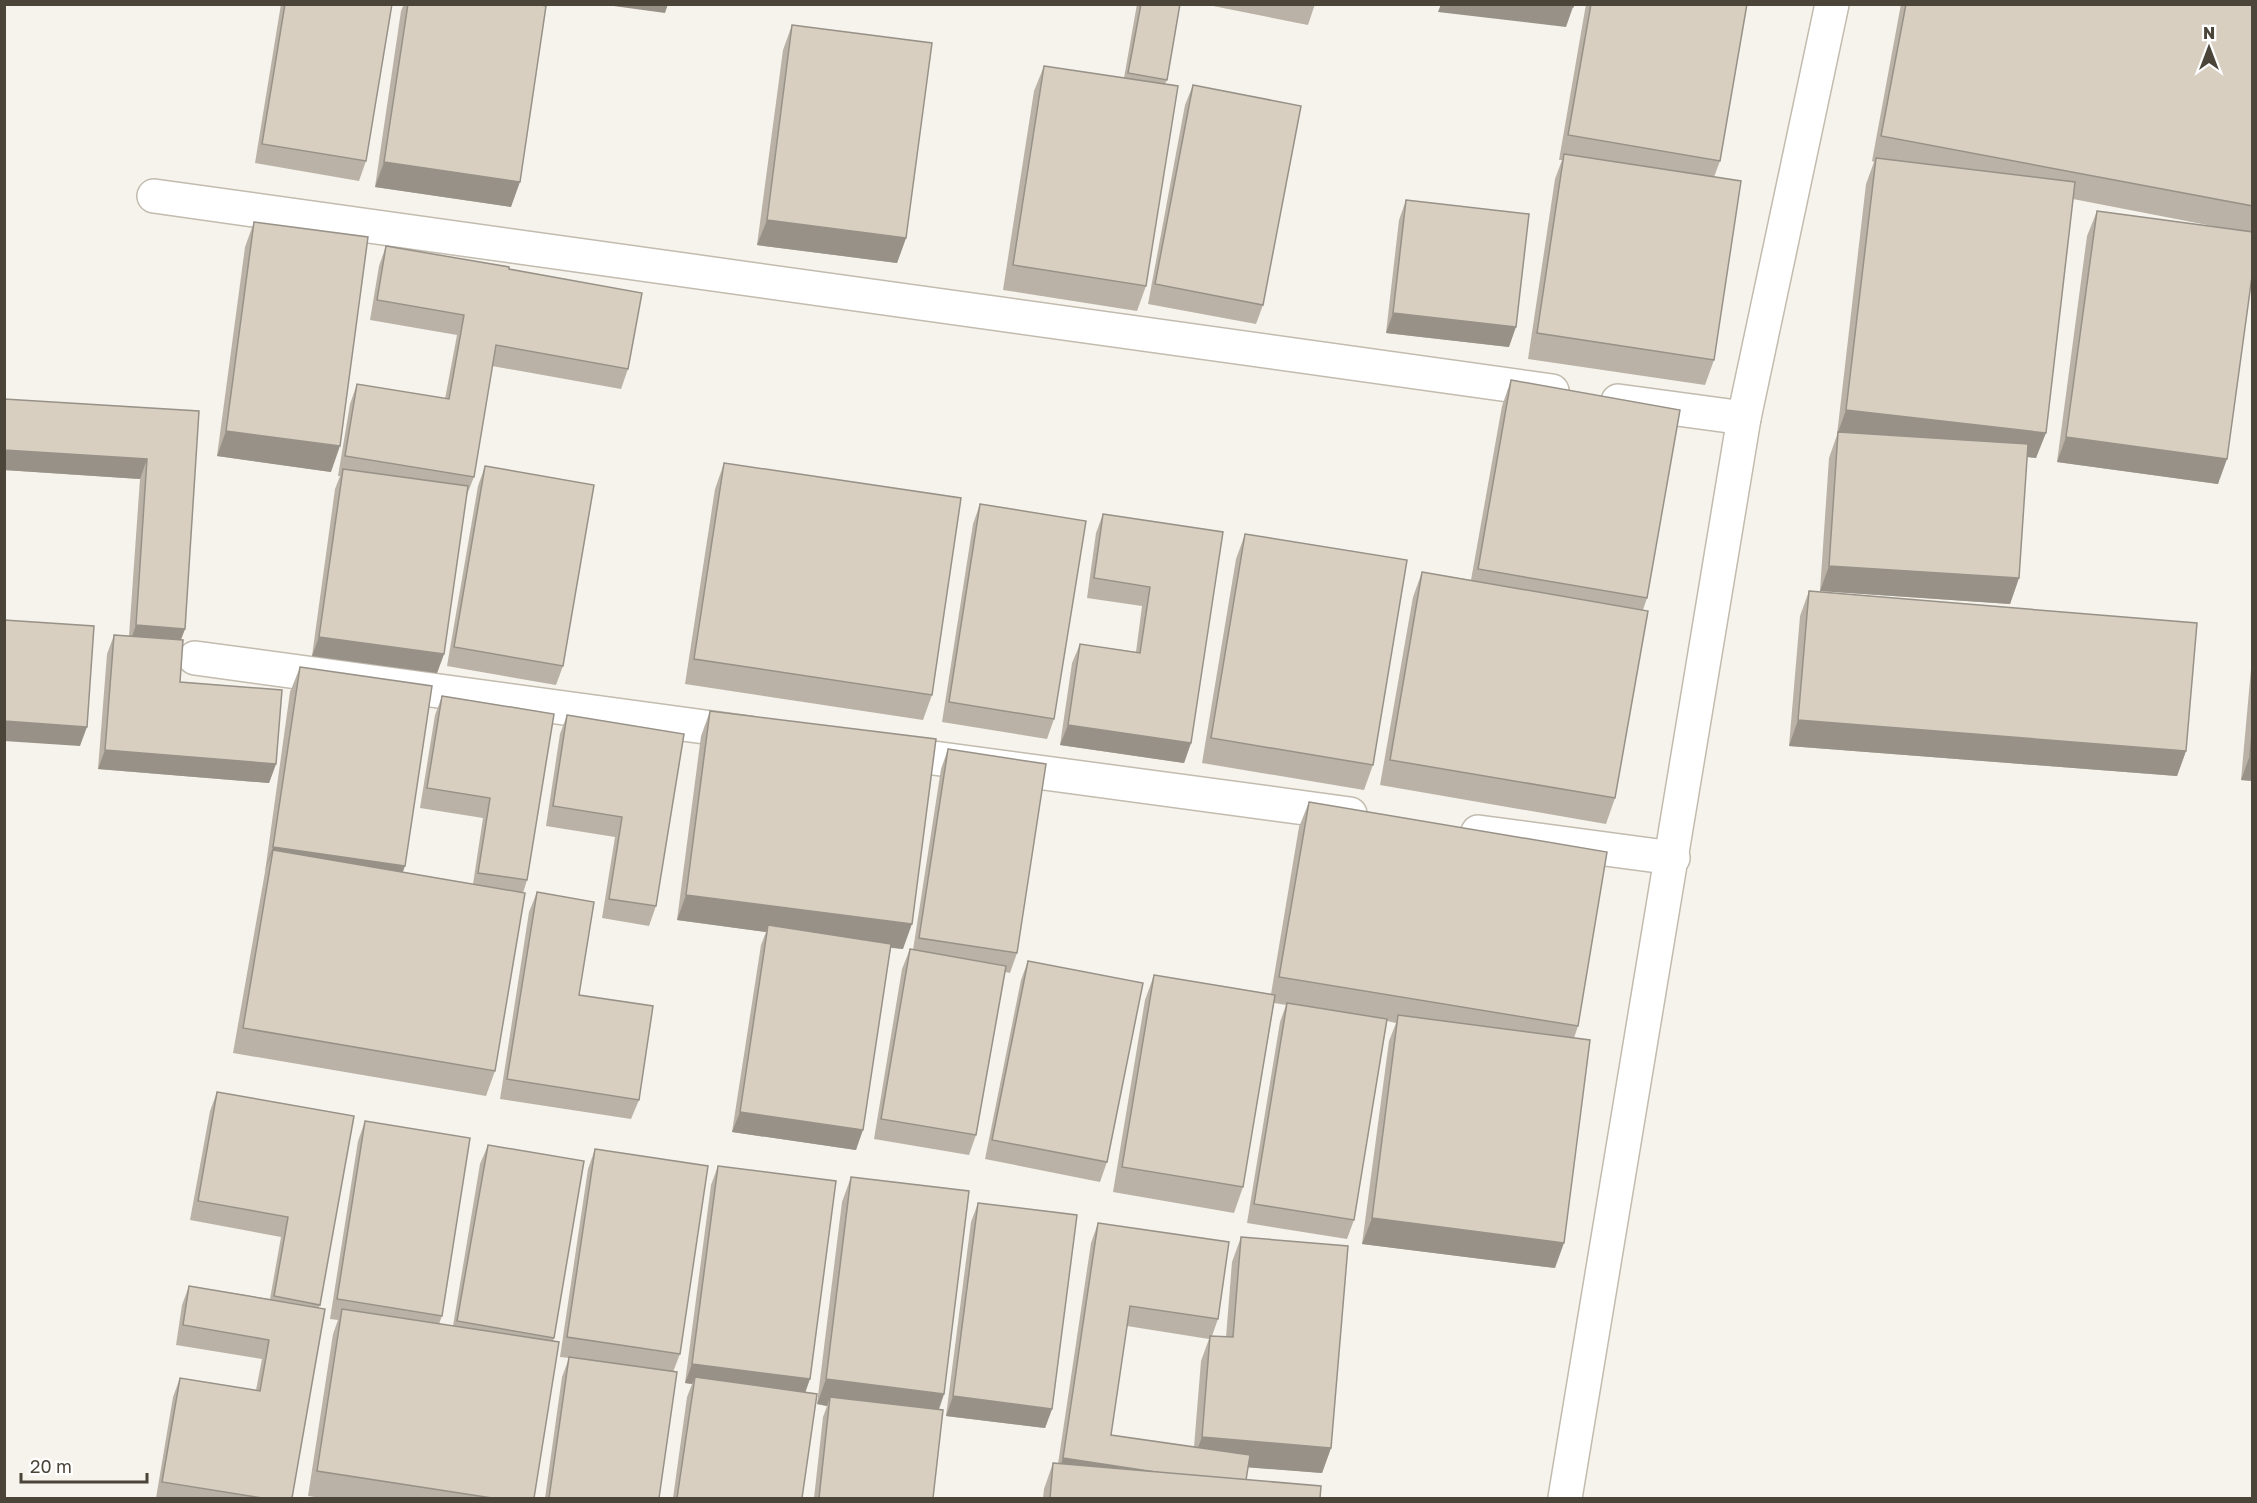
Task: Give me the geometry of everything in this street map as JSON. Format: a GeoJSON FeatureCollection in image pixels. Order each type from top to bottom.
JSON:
{"type":"FeatureCollection","features":[{"type":"Feature","properties":{"kind":"street"},"geometry":{"type":"LineString","coordinates":[[1565,1498],[1744,418],[1832,4]]}},
{"type":"Feature","properties":{"kind":"street"},"geometry":{"type":"LineString","coordinates":[[154,196],[1744,418]]}},
{"type":"Feature","properties":{"kind":"street"},"geometry":{"type":"LineString","coordinates":[[195,658],[774,736]]}},
{"type":"Feature","properties":{"kind":"street"},"geometry":{"type":"LineString","coordinates":[[857,747],[1377,818]]}},
{"type":"Feature","properties":{"kind":"street"},"geometry":{"type":"LineString","coordinates":[[1448,828],[1672,858]]}},
{"type":"Feature","properties":{"kind":"building"},"geometry":{"type":"Polygon","coordinates":[[[285,4],[392,4],[366,161],[262,144],[285,4]]]}},
{"type":"Feature","properties":{"kind":"building"},"geometry":{"type":"Polygon","coordinates":[[[408,4],[536,4],[546,6],[520,182],[384,162],[408,4]]]}},
{"type":"Feature","properties":{"kind":"building"},"geometry":{"type":"Polygon","coordinates":[[[1141,4],[1180,4],[1167,80],[1128,73],[1141,4]]]}},
{"type":"Feature","properties":{"kind":"building"},"geometry":{"type":"Polygon","coordinates":[[[1549,4],[1574,4],[1573,7],[1549,4]]]}},
{"type":"Feature","properties":{"kind":"building"},"geometry":{"type":"Polygon","coordinates":[[[1591,4],[1747,4],[1720,161],[1568,135],[1591,4]]]}},
{"type":"Feature","properties":{"kind":"building"},"geometry":{"type":"Polygon","coordinates":[[[1906,4],[2253,4],[2253,206],[1881,136],[1906,4]]]}},
{"type":"Feature","properties":{"kind":"building"},"geometry":{"type":"Polygon","coordinates":[[[792,25],[932,43],[906,238],[767,220],[792,25]]]}},
{"type":"Feature","properties":{"kind":"building"},"geometry":{"type":"Polygon","coordinates":[[[1044,66],[1178,86],[1146,286],[1013,265],[1044,66]]]}},
{"type":"Feature","properties":{"kind":"building"},"geometry":{"type":"Polygon","coordinates":[[[1193,85],[1301,106],[1263,305],[1155,284],[1193,85]]]}},
{"type":"Feature","properties":{"kind":"building"},"geometry":{"type":"Polygon","coordinates":[[[1564,154],[1741,181],[1714,360],[1537,333],[1564,154]]]}},
{"type":"Feature","properties":{"kind":"building"},"geometry":{"type":"Polygon","coordinates":[[[1876,158],[2075,182],[2046,433],[1846,410],[1876,158]]]}},
{"type":"Feature","properties":{"kind":"building"},"geometry":{"type":"Polygon","coordinates":[[[1406,200],[1529,214],[1516,327],[1393,313],[1406,200]]]}},
{"type":"Feature","properties":{"kind":"building"},"geometry":{"type":"Polygon","coordinates":[[[2097,211],[2253,232],[2253,269],[2227,459],[2066,437],[2097,211]]]}},
{"type":"Feature","properties":{"kind":"building"},"geometry":{"type":"Polygon","coordinates":[[[254,222],[368,237],[340,446],[226,431],[254,222]]]}},
{"type":"Feature","properties":{"kind":"building"},"geometry":{"type":"Polygon","coordinates":[[[386,246],[642,293],[628,369],[496,345],[474,477],[345,456],[357,384],[449,399],[464,315],[377,300],[386,246]]]}},
{"type":"Feature","properties":{"kind":"building"},"geometry":{"type":"Polygon","coordinates":[[[1511,380],[1680,410],[1647,598],[1478,569],[1511,380]]]}},
{"type":"Feature","properties":{"kind":"building"},"geometry":{"type":"Polygon","coordinates":[[[4,399],[199,411],[185,629],[136,625],[147,459],[4,450],[4,399]]]}},
{"type":"Feature","properties":{"kind":"building"},"geometry":{"type":"Polygon","coordinates":[[[1838,432],[2028,444],[2019,578],[1829,566],[1838,432]]]}},
{"type":"Feature","properties":{"kind":"building"},"geometry":{"type":"Polygon","coordinates":[[[724,463],[961,498],[932,695],[694,659],[724,463]]]}},
{"type":"Feature","properties":{"kind":"building"},"geometry":{"type":"Polygon","coordinates":[[[485,466],[594,485],[563,666],[454,647],[485,466]]]}},
{"type":"Feature","properties":{"kind":"building"},"geometry":{"type":"Polygon","coordinates":[[[343,469],[468,486],[444,654],[319,637],[343,469]]]}},
{"type":"Feature","properties":{"kind":"building"},"geometry":{"type":"Polygon","coordinates":[[[980,504],[1086,521],[1054,719],[949,702],[980,504]]]}},
{"type":"Feature","properties":{"kind":"building"},"geometry":{"type":"Polygon","coordinates":[[[1103,514],[1223,532],[1191,743],[1068,725],[1080,644],[1140,653],[1150,587],[1094,578],[1103,514]]]}},
{"type":"Feature","properties":{"kind":"building"},"geometry":{"type":"Polygon","coordinates":[[[1245,534],[1407,560],[1373,765],[1211,738],[1245,534]]]}},
{"type":"Feature","properties":{"kind":"building"},"geometry":{"type":"Polygon","coordinates":[[[1422,572],[1648,611],[1615,798],[1390,760],[1422,572]]]}},
{"type":"Feature","properties":{"kind":"building"},"geometry":{"type":"Polygon","coordinates":[[[1809,591],[2197,623],[2186,751],[1798,720],[1809,591]]]}},
{"type":"Feature","properties":{"kind":"building"},"geometry":{"type":"Polygon","coordinates":[[[4,620],[94,626],[87,727],[4,721],[4,620]]]}},
{"type":"Feature","properties":{"kind":"building"},"geometry":{"type":"Polygon","coordinates":[[[114,635],[183,640],[180,682],[282,690],[276,764],[105,750],[114,635]]]}},
{"type":"Feature","properties":{"kind":"building"},"geometry":{"type":"Polygon","coordinates":[[[300,667],[432,686],[405,866],[273,847],[300,667]]]}},
{"type":"Feature","properties":{"kind":"building"},"geometry":{"type":"Polygon","coordinates":[[[442,696],[554,714],[527,880],[478,873],[490,798],[427,788],[442,696]]]}},
{"type":"Feature","properties":{"kind":"building"},"geometry":{"type":"Polygon","coordinates":[[[710,711],[936,739],[912,924],[686,895],[710,711]]]}},
{"type":"Feature","properties":{"kind":"building"},"geometry":{"type":"Polygon","coordinates":[[[567,715],[684,734],[656,906],[609,899],[622,817],[553,806],[567,715]]]}},
{"type":"Feature","properties":{"kind":"building"},"geometry":{"type":"Polygon","coordinates":[[[2253,723],[2253,755],[2250,755],[2253,723]]]}},
{"type":"Feature","properties":{"kind":"building"},"geometry":{"type":"Polygon","coordinates":[[[948,749],[1046,764],[1017,953],[919,938],[948,749]]]}},
{"type":"Feature","properties":{"kind":"building"},"geometry":{"type":"Polygon","coordinates":[[[1309,802],[1607,852],[1578,1026],[1279,977],[1309,802]]]}},
{"type":"Feature","properties":{"kind":"building"},"geometry":{"type":"Polygon","coordinates":[[[273,850],[525,893],[495,1071],[243,1028],[273,850]]]}},
{"type":"Feature","properties":{"kind":"building"},"geometry":{"type":"Polygon","coordinates":[[[537,892],[594,902],[579,995],[653,1006],[639,1100],[507,1079],[537,892]]]}},
{"type":"Feature","properties":{"kind":"building"},"geometry":{"type":"Polygon","coordinates":[[[768,925],[891,944],[863,1130],[740,1112],[768,925]]]}},
{"type":"Feature","properties":{"kind":"building"},"geometry":{"type":"Polygon","coordinates":[[[910,949],[1006,966],[976,1135],[881,1119],[910,949]]]}},
{"type":"Feature","properties":{"kind":"building"},"geometry":{"type":"Polygon","coordinates":[[[1028,961],[1143,983],[1107,1162],[992,1140],[1028,961]]]}},
{"type":"Feature","properties":{"kind":"building"},"geometry":{"type":"Polygon","coordinates":[[[1154,975],[1275,995],[1243,1187],[1122,1167],[1154,975]]]}},
{"type":"Feature","properties":{"kind":"building"},"geometry":{"type":"Polygon","coordinates":[[[1287,1003],[1387,1019],[1354,1220],[1254,1204],[1287,1003]]]}},
{"type":"Feature","properties":{"kind":"building"},"geometry":{"type":"Polygon","coordinates":[[[1398,1015],[1590,1040],[1564,1243],[1372,1218],[1398,1015]]]}},
{"type":"Feature","properties":{"kind":"building"},"geometry":{"type":"Polygon","coordinates":[[[217,1092],[354,1116],[320,1305],[274,1296],[288,1217],[198,1201],[217,1092]]]}},
{"type":"Feature","properties":{"kind":"building"},"geometry":{"type":"Polygon","coordinates":[[[365,1121],[470,1138],[442,1316],[337,1299],[365,1121]]]}},
{"type":"Feature","properties":{"kind":"building"},"geometry":{"type":"Polygon","coordinates":[[[488,1145],[584,1161],[554,1338],[457,1321],[488,1145]]]}},
{"type":"Feature","properties":{"kind":"building"},"geometry":{"type":"Polygon","coordinates":[[[595,1149],[708,1166],[680,1354],[567,1337],[595,1149]]]}},
{"type":"Feature","properties":{"kind":"building"},"geometry":{"type":"Polygon","coordinates":[[[718,1166],[836,1181],[810,1379],[692,1364],[718,1166]]]}},
{"type":"Feature","properties":{"kind":"building"},"geometry":{"type":"Polygon","coordinates":[[[851,1177],[969,1191],[944,1394],[826,1379],[851,1177]]]}},
{"type":"Feature","properties":{"kind":"building"},"geometry":{"type":"Polygon","coordinates":[[[978,1203],[1077,1215],[1052,1409],[953,1396],[978,1203]]]}},
{"type":"Feature","properties":{"kind":"building"},"geometry":{"type":"Polygon","coordinates":[[[1098,1223],[1229,1242],[1218,1319],[1130,1306],[1111,1435],[1250,1455],[1246,1480],[1162,1473],[1063,1458],[1098,1223]]]}},
{"type":"Feature","properties":{"kind":"building"},"geometry":{"type":"Polygon","coordinates":[[[1241,1237],[1348,1246],[1331,1448],[1202,1437],[1210,1336],[1233,1337],[1241,1237]]]}},
{"type":"Feature","properties":{"kind":"building"},"geometry":{"type":"Polygon","coordinates":[[[189,1286],[325,1309],[292,1498],[262,1498],[162,1482],[180,1378],[260,1391],[269,1340],[183,1325],[189,1286]]]}},
{"type":"Feature","properties":{"kind":"building"},"geometry":{"type":"Polygon","coordinates":[[[342,1309],[559,1342],[534,1498],[492,1498],[317,1471],[342,1309]]]}},
{"type":"Feature","properties":{"kind":"building"},"geometry":{"type":"Polygon","coordinates":[[[569,1357],[677,1372],[659,1498],[549,1498],[569,1357]]]}},
{"type":"Feature","properties":{"kind":"building"},"geometry":{"type":"Polygon","coordinates":[[[695,1377],[817,1394],[802,1498],[677,1498],[695,1377]]]}},
{"type":"Feature","properties":{"kind":"building"},"geometry":{"type":"Polygon","coordinates":[[[830,1397],[943,1410],[933,1498],[819,1498],[830,1397]]]}},
{"type":"Feature","properties":{"kind":"building"},"geometry":{"type":"Polygon","coordinates":[[[1053,1463],[1321,1486],[1320,1498],[1050,1498],[1053,1463]]]}}]}
